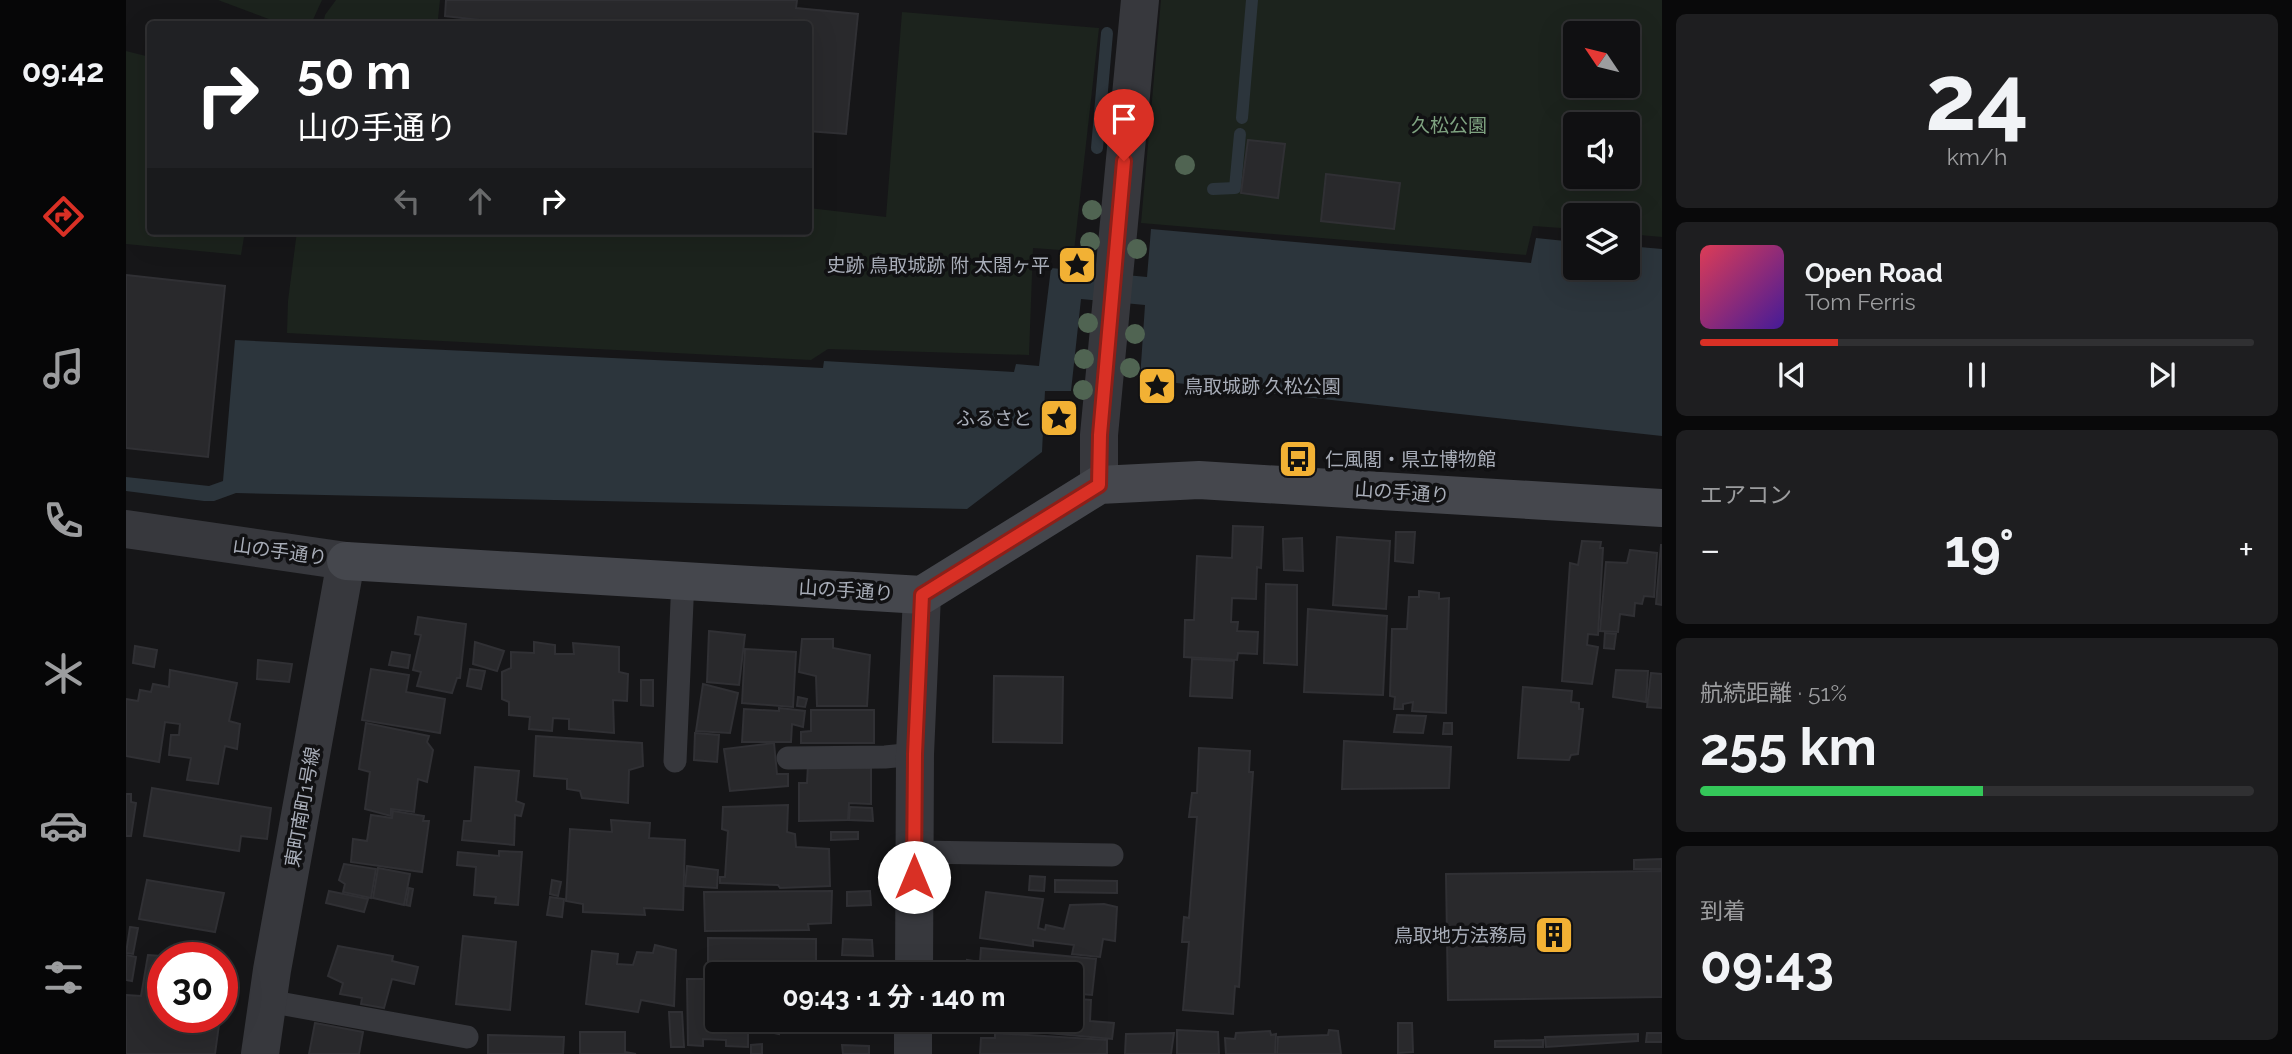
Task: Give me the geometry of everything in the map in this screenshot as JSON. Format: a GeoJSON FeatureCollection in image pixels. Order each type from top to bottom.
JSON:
{"type":"FeatureCollection","features":[{"type":"Feature","properties":{"kind":"street"},"geometry":{"type":"LineString","coordinates":[[1099,485],[1100,435],[1110,308],[1140,0]]}},
{"type":"Feature","properties":{"kind":"street","name":"山の手通り"},"geometry":{"type":"LineString","coordinates":[[126,528],[346,561],[922,595],[1099,485],[1199,480],[1662,508]]}},
{"type":"Feature","properties":{"kind":"street","name":"東町南町1号線"},"geometry":{"type":"LineString","coordinates":[[260,1054],[346,561]]}},
{"type":"Feature","properties":{"kind":"street"},"geometry":{"type":"LineString","coordinates":[[914,962],[915,754],[922,595]]}},
{"type":"Feature","properties":{"kind":"street"},"geometry":{"type":"LineString","coordinates":[[913,1032],[913,1054]]}},
{"type":"Feature","properties":{"kind":"lane"},"geometry":{"type":"LineString","coordinates":[[675,761],[683,579]]}},
{"type":"Feature","properties":{"kind":"lane"},"geometry":{"type":"LineString","coordinates":[[788,758],[915,754]]}},
{"type":"Feature","properties":{"kind":"lane"},"geometry":{"type":"LineString","coordinates":[[914,852],[1112,855]]}},
{"type":"Feature","properties":{"kind":"lane"},"geometry":{"type":"LineString","coordinates":[[268,1001],[467,1037]]}},
{"type":"Feature","properties":{"kind":"green space"},"geometry":{"type":"Polygon","coordinates":[[[218,0],[322,0],[312,21],[274,21],[218,0]]]}},
{"type":"Feature","properties":{"kind":"green space"},"geometry":{"type":"Polygon","coordinates":[[[336,0],[440,0],[438,19],[451,21],[324,21],[336,0]]]}},
{"type":"Feature","properties":{"kind":"green space","name":"久松公園"},"geometry":{"type":"Polygon","coordinates":[[[1161,0],[1662,0],[1662,237],[1640,235],[1640,203],[1563,203],[1563,228],[1533,226],[1526,255],[1141,223],[1161,0]]]}},
{"type":"Feature","properties":{"kind":"green space"},"geometry":{"type":"Polygon","coordinates":[[[902,12],[1099,28],[1074,251],[1033,248],[1029,355],[828,349],[811,360],[287,333],[296,235],[812,235],[812,208],[886,217],[902,12]]]}},
{"type":"Feature","properties":{"kind":"green space"},"geometry":{"type":"Polygon","coordinates":[[[126,51],[147,56],[147,235],[244,235],[241,255],[126,244],[126,51]]]}},
{"type":"Feature","properties":{"kind":"shaded area"},"geometry":{"type":"Polygon","coordinates":[[[1151,229],[1531,263],[1536,238],[1563,241],[1563,280],[1640,280],[1640,247],[1662,249],[1662,436],[1140,379],[1145,305],[1081,299],[1071,391],[1045,391],[1042,452],[967,509],[236,493],[214,501],[204,501],[126,491],[126,477],[209,486],[223,481],[235,340],[823,368],[824,361],[1014,372],[1016,364],[1039,366],[1051,268],[1147,277],[1151,229]]]}},
{"type":"Feature","properties":{"kind":"building"},"geometry":{"type":"Polygon","coordinates":[[[446,0],[797,0],[796,8],[858,14],[846,134],[812,131],[812,21],[489,21],[445,16],[446,0]]]}},
{"type":"Feature","properties":{"kind":"building"},"geometry":{"type":"Polygon","coordinates":[[[1248,140],[1285,144],[1278,198],[1241,193],[1248,140]]]}},
{"type":"Feature","properties":{"kind":"building"},"geometry":{"type":"Polygon","coordinates":[[[1326,174],[1400,183],[1394,229],[1321,221],[1326,174]]]}},
{"type":"Feature","properties":{"kind":"building"},"geometry":{"type":"Polygon","coordinates":[[[126,275],[225,286],[208,457],[126,448],[126,275]]]}},
{"type":"Feature","properties":{"kind":"building"},"geometry":{"type":"Polygon","coordinates":[[[1233,526],[1263,527],[1261,568],[1257,567],[1256,599],[1232,598],[1231,622],[1238,622],[1237,631],[1258,632],[1257,654],[1238,653],[1237,660],[1184,657],[1185,620],[1194,620],[1197,556],[1232,558],[1233,526]]]}},
{"type":"Feature","properties":{"kind":"building"},"geometry":{"type":"Polygon","coordinates":[[[1396,532],[1415,532],[1413,563],[1395,561],[1396,532]]]}},
{"type":"Feature","properties":{"kind":"building"},"geometry":{"type":"Polygon","coordinates":[[[1337,537],[1390,541],[1386,609],[1333,605],[1337,537]]]}},
{"type":"Feature","properties":{"kind":"building"},"geometry":{"type":"Polygon","coordinates":[[[1302,538],[1303,571],[1284,570],[1283,539],[1302,538]]]}},
{"type":"Feature","properties":{"kind":"building"},"geometry":{"type":"Polygon","coordinates":[[[1582,541],[1601,542],[1600,548],[1603,548],[1598,635],[1588,634],[1587,645],[1598,647],[1592,684],[1562,681],[1570,563],[1578,565],[1582,541]]]}},
{"type":"Feature","properties":{"kind":"building"},"geometry":{"type":"Polygon","coordinates":[[[1662,545],[1662,605],[1656,604],[1662,545]]]}},
{"type":"Feature","properties":{"kind":"building"},"geometry":{"type":"Polygon","coordinates":[[[1630,550],[1657,553],[1654,597],[1644,596],[1642,604],[1635,603],[1634,616],[1620,614],[1618,632],[1600,631],[1606,562],[1627,563],[1630,550]]]}},
{"type":"Feature","properties":{"kind":"building"},"geometry":{"type":"Polygon","coordinates":[[[1266,584],[1297,585],[1297,665],[1264,663],[1266,584]]]}},
{"type":"Feature","properties":{"kind":"building"},"geometry":{"type":"Polygon","coordinates":[[[1419,591],[1439,593],[1439,599],[1449,598],[1446,713],[1412,711],[1413,702],[1403,704],[1403,709],[1394,709],[1395,697],[1390,696],[1392,629],[1407,629],[1409,597],[1419,597],[1419,591]]]}},
{"type":"Feature","properties":{"kind":"building"},"geometry":{"type":"Polygon","coordinates":[[[1308,609],[1387,616],[1383,695],[1304,692],[1308,609]]]}},
{"type":"Feature","properties":{"kind":"building"},"geometry":{"type":"Polygon","coordinates":[[[418,617],[466,624],[460,678],[457,678],[452,693],[417,686],[421,672],[413,670],[421,635],[415,634],[418,617]]]}},
{"type":"Feature","properties":{"kind":"building"},"geometry":{"type":"Polygon","coordinates":[[[709,631],[745,635],[739,685],[707,682],[709,631]]]}},
{"type":"Feature","properties":{"kind":"building"},"geometry":{"type":"Polygon","coordinates":[[[1605,633],[1616,634],[1614,649],[1604,648],[1605,633]]]}},
{"type":"Feature","properties":{"kind":"building"},"geometry":{"type":"Polygon","coordinates":[[[802,639],[833,639],[833,648],[870,655],[867,706],[817,706],[816,676],[799,672],[802,639]]]}},
{"type":"Feature","properties":{"kind":"building"},"geometry":{"type":"Polygon","coordinates":[[[475,642],[504,651],[497,671],[473,664],[475,642]]]}},
{"type":"Feature","properties":{"kind":"building"},"geometry":{"type":"Polygon","coordinates":[[[534,642],[555,645],[555,654],[574,654],[573,643],[619,647],[619,672],[628,674],[627,701],[613,700],[614,733],[569,729],[569,719],[553,718],[552,731],[529,729],[530,717],[509,715],[509,702],[502,699],[502,672],[511,668],[511,652],[534,653],[534,642]]]}},
{"type":"Feature","properties":{"kind":"building"},"geometry":{"type":"Polygon","coordinates":[[[135,646],[157,650],[154,667],[133,663],[135,646]]]}},
{"type":"Feature","properties":{"kind":"building"},"geometry":{"type":"Polygon","coordinates":[[[745,649],[796,652],[793,707],[742,703],[745,649]]]}},
{"type":"Feature","properties":{"kind":"building"},"geometry":{"type":"Polygon","coordinates":[[[392,652],[410,655],[408,668],[389,665],[392,652]]]}},
{"type":"Feature","properties":{"kind":"building"},"geometry":{"type":"Polygon","coordinates":[[[1192,659],[1234,661],[1232,698],[1190,696],[1192,659]]]}},
{"type":"Feature","properties":{"kind":"building"},"geometry":{"type":"Polygon","coordinates":[[[258,660],[292,664],[289,682],[257,679],[258,660]]]}},
{"type":"Feature","properties":{"kind":"building"},"geometry":{"type":"Polygon","coordinates":[[[371,669],[409,675],[406,692],[445,699],[440,733],[362,720],[371,669]]]}},
{"type":"Feature","properties":{"kind":"building"},"geometry":{"type":"Polygon","coordinates":[[[470,669],[485,671],[481,689],[467,686],[470,669]]]}},
{"type":"Feature","properties":{"kind":"building"},"geometry":{"type":"Polygon","coordinates":[[[170,670],[237,683],[229,721],[240,724],[237,749],[225,746],[218,784],[187,780],[191,758],[169,755],[171,735],[179,735],[180,724],[165,722],[159,762],[126,756],[126,699],[138,701],[140,690],[151,692],[153,684],[169,687],[170,670]]]}},
{"type":"Feature","properties":{"kind":"building"},"geometry":{"type":"Polygon","coordinates":[[[1616,670],[1648,671],[1646,702],[1613,697],[1616,670]]]}},
{"type":"Feature","properties":{"kind":"building"},"geometry":{"type":"Polygon","coordinates":[[[1651,673],[1662,674],[1662,708],[1647,707],[1651,673]]]}},
{"type":"Feature","properties":{"kind":"building"},"geometry":{"type":"Polygon","coordinates":[[[994,676],[1063,677],[1062,743],[993,742],[994,676]]]}},
{"type":"Feature","properties":{"kind":"building"},"geometry":{"type":"Polygon","coordinates":[[[641,680],[653,680],[653,706],[641,705],[641,680]]]}},
{"type":"Feature","properties":{"kind":"building"},"geometry":{"type":"Polygon","coordinates":[[[703,684],[738,693],[730,733],[696,731],[703,684]]]}},
{"type":"Feature","properties":{"kind":"building"},"geometry":{"type":"Polygon","coordinates":[[[1523,687],[1572,691],[1571,702],[1579,703],[1579,709],[1583,709],[1578,754],[1571,755],[1569,760],[1518,758],[1523,687]]]}},
{"type":"Feature","properties":{"kind":"building"},"geometry":{"type":"Polygon","coordinates":[[[798,697],[807,699],[805,707],[797,706],[798,697]]]}},
{"type":"Feature","properties":{"kind":"building"},"geometry":{"type":"Polygon","coordinates":[[[779,708],[805,711],[803,727],[792,724],[791,742],[742,742],[744,709],[779,711],[779,708]]]}},
{"type":"Feature","properties":{"kind":"building"},"geometry":{"type":"Polygon","coordinates":[[[811,710],[874,710],[874,743],[801,743],[801,732],[811,731],[811,710]]]}},
{"type":"Feature","properties":{"kind":"building"},"geometry":{"type":"Polygon","coordinates":[[[1397,715],[1426,716],[1423,733],[1394,732],[1397,715]]]}},
{"type":"Feature","properties":{"kind":"building"},"geometry":{"type":"Polygon","coordinates":[[[366,723],[429,736],[427,742],[433,750],[427,782],[418,779],[414,812],[391,809],[391,816],[365,809],[370,772],[359,769],[366,723]]]}},
{"type":"Feature","properties":{"kind":"building"},"geometry":{"type":"Polygon","coordinates":[[[1444,723],[1452,723],[1452,734],[1443,734],[1444,723]]]}},
{"type":"Feature","properties":{"kind":"building"},"geometry":{"type":"Polygon","coordinates":[[[695,733],[719,735],[717,762],[694,760],[695,733]]]}},
{"type":"Feature","properties":{"kind":"building"},"geometry":{"type":"Polygon","coordinates":[[[536,736],[642,743],[643,766],[629,770],[628,803],[582,798],[580,791],[567,789],[567,779],[534,776],[536,736]]]}},
{"type":"Feature","properties":{"kind":"building"},"geometry":{"type":"Polygon","coordinates":[[[1344,741],[1451,747],[1449,788],[1342,789],[1344,741]]]}},
{"type":"Feature","properties":{"kind":"building"},"geometry":{"type":"Polygon","coordinates":[[[774,743],[777,774],[788,774],[788,786],[730,791],[724,749],[774,743]]]}},
{"type":"Feature","properties":{"kind":"building"},"geometry":{"type":"Polygon","coordinates":[[[1199,748],[1250,751],[1249,772],[1253,772],[1239,987],[1235,986],[1233,1014],[1183,1010],[1189,942],[1182,942],[1184,917],[1189,918],[1197,817],[1189,817],[1192,793],[1197,793],[1199,748]]]}},
{"type":"Feature","properties":{"kind":"building"},"geometry":{"type":"Polygon","coordinates":[[[808,765],[871,768],[871,804],[849,803],[848,820],[799,821],[799,783],[807,783],[808,765]]]}},
{"type":"Feature","properties":{"kind":"building"},"geometry":{"type":"Polygon","coordinates":[[[475,767],[519,771],[516,801],[524,804],[521,816],[515,815],[514,845],[462,840],[464,821],[471,821],[475,767]]]}},
{"type":"Feature","properties":{"kind":"building"},"geometry":{"type":"Polygon","coordinates":[[[152,788],[271,808],[267,839],[241,836],[239,851],[144,836],[152,788]]]}},
{"type":"Feature","properties":{"kind":"building"},"geometry":{"type":"Polygon","coordinates":[[[126,794],[131,794],[131,802],[136,803],[131,836],[126,836],[126,794]]]}},
{"type":"Feature","properties":{"kind":"building"},"geometry":{"type":"Polygon","coordinates":[[[788,805],[787,832],[795,834],[796,847],[829,849],[830,886],[780,888],[778,885],[720,883],[720,877],[725,877],[728,831],[722,829],[723,807],[788,805]]]}},
{"type":"Feature","properties":{"kind":"building"},"geometry":{"type":"Polygon","coordinates":[[[850,807],[872,808],[873,821],[849,820],[850,807]]]}},
{"type":"Feature","properties":{"kind":"building"},"geometry":{"type":"Polygon","coordinates":[[[393,811],[424,816],[423,821],[429,821],[422,872],[351,862],[353,839],[367,841],[371,815],[392,818],[393,811]]]}},
{"type":"Feature","properties":{"kind":"building"},"geometry":{"type":"Polygon","coordinates":[[[611,820],[650,823],[649,838],[685,840],[683,910],[644,908],[645,915],[583,912],[583,904],[566,901],[570,829],[612,832],[611,820]]]}},
{"type":"Feature","properties":{"kind":"building"},"geometry":{"type":"Polygon","coordinates":[[[831,832],[858,832],[858,839],[831,840],[831,832]]]}},
{"type":"Feature","properties":{"kind":"building"},"geometry":{"type":"Polygon","coordinates":[[[499,851],[522,852],[518,905],[495,903],[496,897],[474,895],[476,867],[457,865],[458,852],[499,856],[499,851]]]}},
{"type":"Feature","properties":{"kind":"building"},"geometry":{"type":"Polygon","coordinates":[[[1662,859],[1662,869],[1634,869],[1634,860],[1662,859]]]}},
{"type":"Feature","properties":{"kind":"building"},"geometry":{"type":"Polygon","coordinates":[[[344,864],[376,869],[371,898],[343,892],[345,884],[339,880],[344,864]]]}},
{"type":"Feature","properties":{"kind":"building"},"geometry":{"type":"Polygon","coordinates":[[[687,866],[718,870],[717,888],[685,886],[687,866]]]}},
{"type":"Feature","properties":{"kind":"building"},"geometry":{"type":"Polygon","coordinates":[[[378,868],[410,874],[404,905],[373,898],[378,868]]]}},
{"type":"Feature","properties":{"kind":"building","name":"鳥取地方法務局"},"geometry":{"type":"Polygon","coordinates":[[[1662,871],[1662,997],[1448,1000],[1446,874],[1662,871]]]}},
{"type":"Feature","properties":{"kind":"building"},"geometry":{"type":"Polygon","coordinates":[[[1030,876],[1045,877],[1044,891],[1029,890],[1030,876]]]}},
{"type":"Feature","properties":{"kind":"building"},"geometry":{"type":"Polygon","coordinates":[[[147,880],[224,893],[215,932],[139,919],[147,880]]]}},
{"type":"Feature","properties":{"kind":"building"},"geometry":{"type":"Polygon","coordinates":[[[552,880],[561,882],[558,896],[550,894],[552,880]]]}},
{"type":"Feature","properties":{"kind":"building"},"geometry":{"type":"Polygon","coordinates":[[[1055,880],[1117,881],[1117,893],[1055,892],[1055,880]]]}},
{"type":"Feature","properties":{"kind":"building"},"geometry":{"type":"Polygon","coordinates":[[[409,888],[413,889],[410,906],[406,905],[409,888]]]}},
{"type":"Feature","properties":{"kind":"building"},"geometry":{"type":"Polygon","coordinates":[[[329,891],[368,899],[364,912],[326,903],[329,891]]]}},
{"type":"Feature","properties":{"kind":"building"},"geometry":{"type":"Polygon","coordinates":[[[832,891],[831,923],[808,924],[809,930],[705,931],[704,892],[832,891]]]}},
{"type":"Feature","properties":{"kind":"building"},"geometry":{"type":"Polygon","coordinates":[[[870,891],[871,905],[847,906],[847,892],[870,891]]]}},
{"type":"Feature","properties":{"kind":"building"},"geometry":{"type":"Polygon","coordinates":[[[986,892],[1043,899],[1038,928],[1045,930],[1046,925],[1064,929],[1070,905],[1104,904],[1117,907],[1115,941],[1103,939],[1100,957],[1072,954],[1074,945],[1033,940],[1033,946],[980,938],[986,892]]]}},
{"type":"Feature","properties":{"kind":"building"},"geometry":{"type":"Polygon","coordinates":[[[550,897],[564,899],[562,917],[547,915],[550,897]]]}},
{"type":"Feature","properties":{"kind":"building"},"geometry":{"type":"Polygon","coordinates":[[[130,927],[138,928],[133,954],[126,953],[130,927]]]}},
{"type":"Feature","properties":{"kind":"building"},"geometry":{"type":"Polygon","coordinates":[[[463,936],[516,942],[510,1010],[456,1004],[463,936]]]}},
{"type":"Feature","properties":{"kind":"building"},"geometry":{"type":"Polygon","coordinates":[[[708,938],[816,939],[816,962],[708,962],[708,938]]]}},
{"type":"Feature","properties":{"kind":"building"},"geometry":{"type":"Polygon","coordinates":[[[843,939],[872,940],[873,956],[842,955],[843,939]]]}},
{"type":"Feature","properties":{"kind":"building"},"geometry":{"type":"Polygon","coordinates":[[[655,945],[676,950],[674,1006],[641,1000],[638,1012],[586,1004],[592,951],[618,954],[617,964],[633,965],[637,952],[653,953],[655,945]]]}},
{"type":"Feature","properties":{"kind":"building"},"geometry":{"type":"Polygon","coordinates":[[[338,946],[393,956],[392,961],[418,967],[414,984],[392,979],[384,1008],[361,1004],[362,998],[340,994],[343,983],[328,976],[338,946]]]}},
{"type":"Feature","properties":{"kind":"building"},"geometry":{"type":"Polygon","coordinates":[[[981,948],[1096,959],[1092,995],[1083,994],[1083,962],[980,962],[981,948]]]}},
{"type":"Feature","properties":{"kind":"building"},"geometry":{"type":"Polygon","coordinates":[[[126,955],[136,957],[132,981],[126,980],[126,955]]]}},
{"type":"Feature","properties":{"kind":"building"},"geometry":{"type":"Polygon","coordinates":[[[147,961],[147,1033],[218,1033],[215,1054],[126,1054],[126,995],[141,996],[147,961]]]}},
{"type":"Feature","properties":{"kind":"building"},"geometry":{"type":"Polygon","coordinates":[[[687,979],[705,979],[705,1032],[748,1032],[748,1047],[726,1046],[726,1040],[703,1039],[703,1046],[688,1045],[687,979]]]}},
{"type":"Feature","properties":{"kind":"building"},"geometry":{"type":"Polygon","coordinates":[[[1083,999],[1091,1000],[1090,1021],[1114,1023],[1112,1039],[1037,1032],[1083,1032],[1083,999]]]}},
{"type":"Feature","properties":{"kind":"building"},"geometry":{"type":"Polygon","coordinates":[[[669,1012],[682,1012],[684,1047],[671,1047],[669,1012]]]}},
{"type":"Feature","properties":{"kind":"building"},"geometry":{"type":"Polygon","coordinates":[[[315,1023],[363,1032],[359,1054],[309,1054],[315,1023]]]}},
{"type":"Feature","properties":{"kind":"building"},"geometry":{"type":"Polygon","coordinates":[[[1398,1023],[1412,1023],[1413,1052],[1398,1053],[1398,1023]]]}},
{"type":"Feature","properties":{"kind":"building"},"geometry":{"type":"Polygon","coordinates":[[[1177,1030],[1218,1032],[1219,1054],[1177,1054],[1177,1030]]]}},
{"type":"Feature","properties":{"kind":"building"},"geometry":{"type":"Polygon","coordinates":[[[1329,1030],[1338,1031],[1341,1054],[1277,1054],[1278,1037],[1328,1035],[1329,1030]]]}},
{"type":"Feature","properties":{"kind":"building"},"geometry":{"type":"Polygon","coordinates":[[[1270,1031],[1271,1035],[1276,1034],[1275,1054],[1226,1054],[1225,1038],[1235,1039],[1236,1033],[1270,1031]]]}},
{"type":"Feature","properties":{"kind":"building"},"geometry":{"type":"Polygon","coordinates":[[[580,1032],[625,1032],[625,1052],[636,1054],[580,1054],[580,1032]]]}},
{"type":"Feature","properties":{"kind":"building"},"geometry":{"type":"Polygon","coordinates":[[[995,1033],[1107,1040],[1107,1054],[980,1054],[981,1038],[995,1038],[995,1033]]]}},
{"type":"Feature","properties":{"kind":"building"},"geometry":{"type":"Polygon","coordinates":[[[1174,1033],[1171,1054],[1125,1054],[1126,1034],[1174,1033]]]}},
{"type":"Feature","properties":{"kind":"building"},"geometry":{"type":"Polygon","coordinates":[[[1647,1033],[1662,1033],[1662,1042],[1646,1042],[1647,1033]]]}},
{"type":"Feature","properties":{"kind":"building"},"geometry":{"type":"Polygon","coordinates":[[[1638,1034],[1638,1041],[1546,1047],[1545,1037],[1638,1034]]]}},
{"type":"Feature","properties":{"kind":"building"},"geometry":{"type":"Polygon","coordinates":[[[488,1035],[564,1037],[563,1054],[488,1054],[488,1035]]]}},
{"type":"Feature","properties":{"kind":"building"},"geometry":{"type":"Polygon","coordinates":[[[1543,1040],[1543,1047],[1495,1047],[1495,1041],[1543,1040]]]}},
{"type":"Feature","properties":{"kind":"building"},"geometry":{"type":"Polygon","coordinates":[[[762,1044],[762,1054],[751,1054],[751,1045],[762,1044]]]}},
{"type":"Feature","properties":{"kind":"building"},"geometry":{"type":"Polygon","coordinates":[[[842,1045],[869,1046],[869,1054],[843,1054],[842,1045]]]}},
{"type":"Feature","properties":{"kind":"waterway"},"geometry":{"type":"LineString","coordinates":[[1242,118],[1252,0]]}},
{"type":"Feature","properties":{"kind":"waterway"},"geometry":{"type":"LineString","coordinates":[[1097,148],[1107,33]]}},
{"type":"Feature","properties":{"kind":"waterway"},"geometry":{"type":"LineString","coordinates":[[1213,189],[1235,188],[1240,134]]}},
{"type":"Feature","properties":{"kind":"place","name":"史跡 鳥取城跡 附 太閤ヶ平"},"geometry":{"type":"Point","coordinates":[1077,265]}},
{"type":"Feature","properties":{"kind":"place","name":"鳥取城跡 久松公園"},"geometry":{"type":"Point","coordinates":[1157,386]}},
{"type":"Feature","properties":{"kind":"place","name":"ふるさと"},"geometry":{"type":"Point","coordinates":[1059,418]}},
{"type":"Feature","properties":{"kind":"place","name":"仁風閣・県立博物館"},"geometry":{"type":"Point","coordinates":[1298,459]}},
{"type":"Feature","properties":{"kind":"place","name":"鳥取地方法務局"},"geometry":{"type":"Point","coordinates":[1554,935]}},
{"type":"Feature","properties":{"kind":"route"},"geometry":{"type":"LineString","coordinates":[[914,877],[915,754],[922,595],[1099,485],[1100,435],[1124,161]]}}]}
